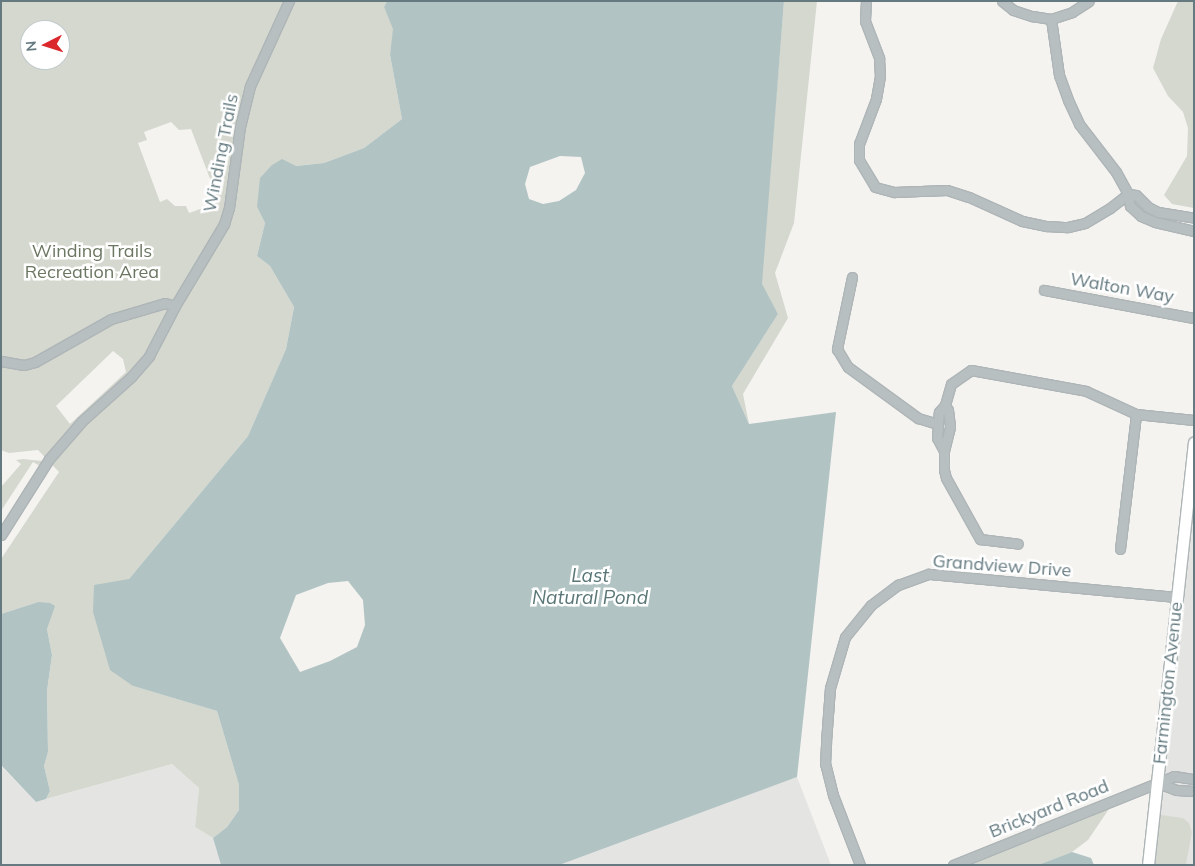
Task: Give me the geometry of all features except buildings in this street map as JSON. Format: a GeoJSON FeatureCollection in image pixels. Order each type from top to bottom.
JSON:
{"type":"FeatureCollection","features":[{"type":"Feature","properties":{"kind":"main road","name":"Farmington Avenue"},"geometry":{"type":"LineString","coordinates":[[1148,865],[1194,442]]}},
{"type":"Feature","properties":{"kind":"street","name":"Winding Trails"},"geometry":{"type":"LineString","coordinates":[[1,536],[50,459],[82,421],[131,377],[149,356],[227,215],[240,127],[250,86],[289,1]]}},
{"type":"Feature","properties":{"kind":"street"},"geometry":{"type":"LineString","coordinates":[[866,1],[865,21],[879,58],[880,76],[876,99],[859,144],[859,160],[875,187],[894,192],[947,190],[969,197],[1022,221],[1068,227],[1085,223],[1110,208],[1128,194],[1136,195],[1148,207],[1158,212],[1194,218]]}},
{"type":"Feature","properties":{"kind":"street"},"geometry":{"type":"LineString","coordinates":[[1002,1],[1013,10],[1051,19],[1072,12],[1088,1]]}},
{"type":"Feature","properties":{"kind":"street"},"geometry":{"type":"LineString","coordinates":[[1051,19],[1059,75],[1068,100],[1079,124],[1116,172],[1128,194],[1130,206],[1141,216],[1155,222],[1194,231]]}},
{"type":"Feature","properties":{"kind":"street"},"geometry":{"type":"LineString","coordinates":[[852,277],[837,349],[848,367],[918,418],[938,424]]}},
{"type":"Feature","properties":{"kind":"street","name":"Walton Way"},"geometry":{"type":"LineString","coordinates":[[1044,290],[1194,318]]}},
{"type":"Feature","properties":{"kind":"street"},"geometry":{"type":"LineString","coordinates":[[1,361],[24,365],[35,362],[111,319],[164,303],[175,306]]}},
{"type":"Feature","properties":{"kind":"street"},"geometry":{"type":"LineString","coordinates":[[944,451],[937,438],[939,412],[945,405],[951,384],[971,370],[1086,391],[1136,414],[1194,420]]}},
{"type":"Feature","properties":{"kind":"street"},"geometry":{"type":"LineString","coordinates":[[945,405],[948,410],[950,427],[944,451],[946,478],[980,539],[1018,544]]}},
{"type":"Feature","properties":{"kind":"street"},"geometry":{"type":"LineString","coordinates":[[1120,549],[1136,414]]}},
{"type":"Feature","properties":{"kind":"street","name":"Grandview Drive"},"geometry":{"type":"LineString","coordinates":[[860,865],[833,795],[825,764],[830,688],[844,637],[871,605],[898,585],[929,574],[1177,597]]}},
{"type":"Feature","properties":{"kind":"street","name":"Brickyard Road"},"geometry":{"type":"LineString","coordinates":[[953,865],[1174,776],[1194,779]]}},
{"type":"Feature","properties":{"kind":"street"},"geometry":{"type":"LineString","coordinates":[[1158,784],[1176,790],[1194,792]]}},
{"type":"Feature","properties":{"kind":"shaded area"},"geometry":{"type":"Polygon","coordinates":[[[1194,490],[1194,865],[1186,865],[1192,833],[1154,814],[1194,490]]]}},
{"type":"Feature","properties":{"kind":"shaded area"},"geometry":{"type":"Polygon","coordinates":[[[172,764],[199,788],[195,827],[213,838],[221,865],[1,865],[1,766],[36,802],[172,764]]]}},
{"type":"Feature","properties":{"kind":"shaded area"},"geometry":{"type":"Polygon","coordinates":[[[797,777],[831,865],[559,865],[571,859],[797,777]]]}},
{"type":"Feature","properties":{"kind":"green space","name":"Winding Trails Recreation Area"},"geometry":{"type":"Polygon","coordinates":[[[1,1],[387,1],[384,7],[394,29],[390,55],[402,119],[364,148],[324,163],[295,166],[257,207],[265,223],[257,256],[270,266],[294,307],[286,349],[248,436],[129,579],[133,686],[217,711],[239,785],[239,810],[227,827],[213,838],[195,827],[199,788],[172,764],[46,799],[50,791],[44,766],[48,752],[47,691],[52,655],[47,629],[50,618],[38,602],[1,614],[1,559],[59,472],[38,450],[9,453],[1,450],[1,1]],[[171,122],[144,132],[147,140],[138,143],[160,202],[167,199],[175,206],[186,206],[189,213],[217,203],[214,189],[191,129],[179,130],[171,122]],[[113,351],[56,406],[70,424],[126,372],[123,359],[113,351]]]}},
{"type":"Feature","properties":{"kind":"green space"},"geometry":{"type":"Polygon","coordinates":[[[784,1],[817,1],[794,223],[775,273],[788,318],[743,394],[749,424],[732,386],[778,314],[761,284],[784,1]]]}},
{"type":"Feature","properties":{"kind":"green space"},"geometry":{"type":"Polygon","coordinates":[[[1178,1],[1194,1],[1194,208],[1172,204],[1164,195],[1187,156],[1188,128],[1183,112],[1168,96],[1153,68],[1161,39],[1178,1]]]}},
{"type":"Feature","properties":{"kind":"green space"},"geometry":{"type":"Polygon","coordinates":[[[16,460],[42,461],[40,466],[33,462],[1,511],[1,487],[21,464],[16,460]]]}},
{"type":"Feature","properties":{"kind":"green space"},"geometry":{"type":"Polygon","coordinates":[[[1115,800],[1088,840],[1072,852],[1038,865],[953,865],[1115,800]]]}},
{"type":"Feature","properties":{"kind":"green space"},"geometry":{"type":"Polygon","coordinates":[[[1154,814],[1183,818],[1189,823],[1192,833],[1186,865],[1148,865],[1154,814]]]}},
{"type":"Feature","properties":{"kind":"water","name":"Last Natural Pond"},"geometry":{"type":"Polygon","coordinates":[[[387,1],[784,1],[762,284],[778,314],[732,386],[749,424],[836,412],[797,777],[559,865],[221,865],[213,838],[227,827],[239,810],[239,785],[217,711],[133,686],[110,670],[93,612],[94,585],[129,579],[248,436],[286,349],[294,307],[270,266],[257,256],[265,223],[257,207],[260,178],[272,165],[282,159],[296,166],[324,163],[364,148],[402,119],[390,55],[393,29],[384,7],[387,1]],[[560,156],[530,167],[525,184],[529,199],[543,204],[559,201],[576,190],[585,173],[581,157],[560,156]],[[348,581],[328,583],[296,595],[280,638],[300,672],[330,661],[357,647],[365,625],[363,600],[348,581]]]}},
{"type":"Feature","properties":{"kind":"water"},"geometry":{"type":"Polygon","coordinates":[[[38,602],[50,603],[55,606],[47,629],[52,655],[47,691],[48,752],[44,766],[50,791],[46,799],[36,802],[1,765],[1,614],[38,602]]]}},
{"type":"Feature","properties":{"kind":"water"},"geometry":{"type":"Polygon","coordinates":[[[1072,852],[1091,858],[1094,865],[1038,865],[1072,852]]]}}]}
